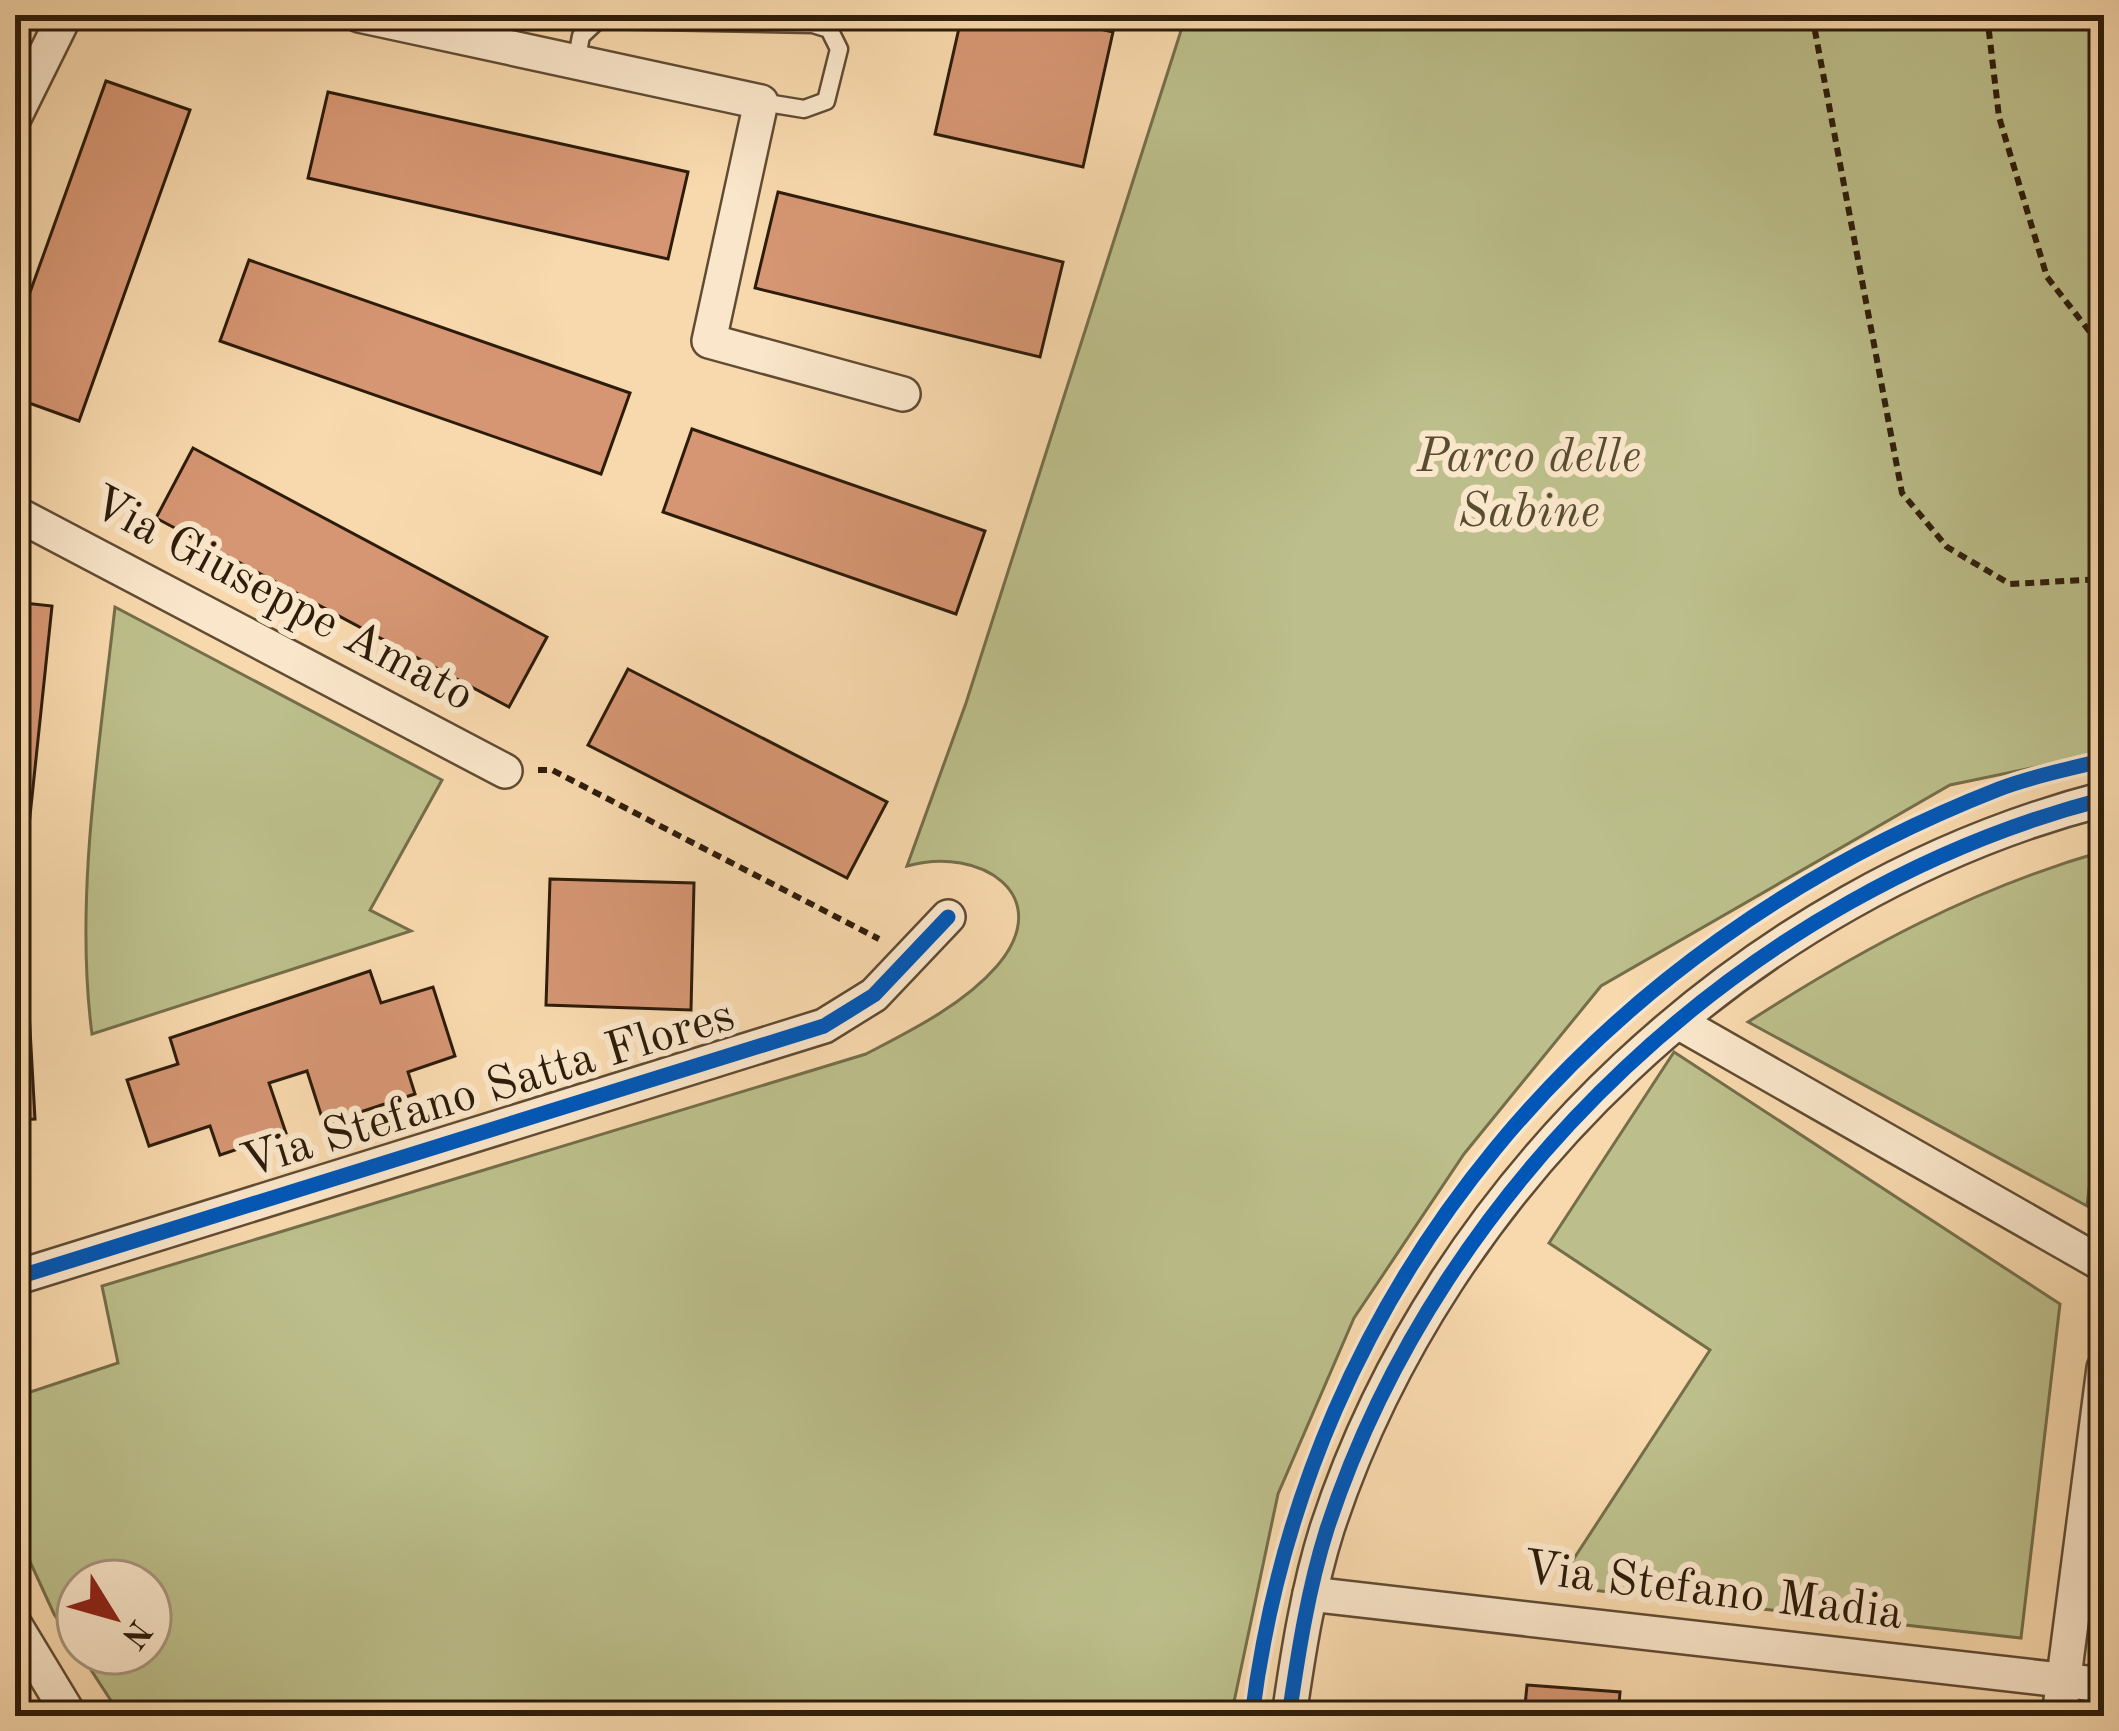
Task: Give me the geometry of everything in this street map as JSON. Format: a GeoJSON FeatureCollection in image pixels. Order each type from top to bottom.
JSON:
{"type":"FeatureCollection","features":[{"type":"Feature","properties":{"kind":"street"},"geometry":{"type":"LineString","coordinates":[[15,116],[65,15]]}},
{"type":"Feature","properties":{"kind":"street"},"geometry":{"type":"LineString","coordinates":[[359,15],[761,102],[710,341],[903,394]]}},
{"type":"Feature","properties":{"kind":"street","name":"Via Giuseppe Amato"},"geometry":{"type":"LineString","coordinates":[[15,513],[505,771]]}},
{"type":"Feature","properties":{"kind":"street"},"geometry":{"type":"LineString","coordinates":[[1288,1716],[1310,1594],[1327,1530],[1358,1448],[1444,1286],[1532,1168],[1626,1067],[1793,937],[1931,860],[2104,799]]}},
{"type":"Feature","properties":{"kind":"street","name":"Via Stefano Satta Flores"},"geometry":{"type":"LineString","coordinates":[[15,1278],[824,1026],[874,995],[915,957],[948,916]]}},
{"type":"Feature","properties":{"kind":"street"},"geometry":{"type":"LineString","coordinates":[[1678,1022],[2104,1265]]}},
{"type":"Feature","properties":{"kind":"street"},"geometry":{"type":"LineString","coordinates":[[2059,1716],[2104,1368]]}},
{"type":"Feature","properties":{"kind":"street","name":"Via Stefano Madia"},"geometry":{"type":"LineString","coordinates":[[1310,1594],[2104,1685]]}},
{"type":"Feature","properties":{"kind":"street"},"geometry":{"type":"LineString","coordinates":[[15,1625],[70,1716]]}},
{"type":"Feature","properties":{"kind":"lane"},"geometry":{"type":"LineString","coordinates":[[576,62],[580,36],[598,20],[829,29],[838,49],[826,101],[804,109],[761,102]]}},
{"type":"Feature","properties":{"kind":"path"},"geometry":{"type":"LineString","coordinates":[[1812,15],[1901,494],[1947,547],[2010,584],[2104,579]]}},
{"type":"Feature","properties":{"kind":"path"},"geometry":{"type":"LineString","coordinates":[[1988,15],[1999,117],[2047,277],[2104,350]]}},
{"type":"Feature","properties":{"kind":"path"},"geometry":{"type":"LineString","coordinates":[[505,771],[552,770],[915,957]]}},
{"type":"Feature","properties":{"kind":"green space","name":"Parco delle Sabine"},"geometry":{"type":"Polygon","coordinates":[[[1186,15],[2104,15],[2104,753],[1950,785],[1601,986],[1464,1154],[1354,1318],[1278,1494],[1231,1716],[121,1716],[96,1677],[174,1677],[174,1557],[54,1557],[54,1614],[15,1529],[15,1397],[118,1363],[102,1286],[866,1054],[936,1016],[997,966],[1013,941],[1019,918],[1014,898],[984,870],[935,861],[907,866],[966,703],[1186,15]]]}},
{"type":"Feature","properties":{"kind":"green space"},"geometry":{"type":"Polygon","coordinates":[[[115,607],[442,780],[370,910],[411,931],[92,1034],[87,875],[115,607]]]}},
{"type":"Feature","properties":{"kind":"green space"},"geometry":{"type":"Polygon","coordinates":[[[2104,851],[2104,1064],[2087,1206],[1748,1022],[1920,923],[2009,883],[2104,851]]]}},
{"type":"Feature","properties":{"kind":"green space"},"geometry":{"type":"Polygon","coordinates":[[[1674,1052],[2060,1304],[2021,1638],[1556,1586],[1710,1350],[1549,1243],[1674,1052]]]}},
{"type":"Feature","properties":{"kind":"building"},"geometry":{"type":"Polygon","coordinates":[[[962,15],[1039,15],[1113,32],[1083,167],[935,134],[962,15]]]}},
{"type":"Feature","properties":{"kind":"building"},"geometry":{"type":"Polygon","coordinates":[[[106,81],[190,110],[79,421],[15,398],[15,334],[106,81]]]}},
{"type":"Feature","properties":{"kind":"building"},"geometry":{"type":"Polygon","coordinates":[[[328,92],[688,172],[668,259],[308,178],[328,92]]]}},
{"type":"Feature","properties":{"kind":"building"},"geometry":{"type":"Polygon","coordinates":[[[778,192],[1063,262],[1040,357],[755,288],[778,192]]]}},
{"type":"Feature","properties":{"kind":"building"},"geometry":{"type":"Polygon","coordinates":[[[249,260],[630,393],[601,474],[220,341],[249,260]]]}},
{"type":"Feature","properties":{"kind":"building"},"geometry":{"type":"Polygon","coordinates":[[[692,429],[985,531],[956,614],[663,512],[692,429]]]}},
{"type":"Feature","properties":{"kind":"building"},"geometry":{"type":"Polygon","coordinates":[[[193,448],[547,637],[509,707],[156,518],[193,448]]]}},
{"type":"Feature","properties":{"kind":"building"},"geometry":{"type":"Polygon","coordinates":[[[15,602],[52,606],[21,902],[15,901],[15,602]]]}},
{"type":"Feature","properties":{"kind":"building"},"geometry":{"type":"Polygon","coordinates":[[[628,669],[887,802],[847,878],[588,745],[628,669]]]}},
{"type":"Feature","properties":{"kind":"building"},"geometry":{"type":"Polygon","coordinates":[[[550,879],[694,883],[691,1010],[546,1005],[550,879]]]}},
{"type":"Feature","properties":{"kind":"building"},"geometry":{"type":"Polygon","coordinates":[[[15,957],[26,957],[35,1119],[15,1120],[15,957]]]}},
{"type":"Feature","properties":{"kind":"building"},"geometry":{"type":"Polygon","coordinates":[[[370,971],[381,1003],[433,987],[455,1056],[408,1072],[415,1094],[324,1124],[307,1071],[269,1083],[286,1133],[220,1155],[210,1126],[149,1146],[127,1080],[178,1064],[170,1038],[370,971]]]}},
{"type":"Feature","properties":{"kind":"building"},"geometry":{"type":"Polygon","coordinates":[[[1527,1685],[1620,1692],[1618,1716],[1524,1716],[1527,1685]]]}},
{"type":"Feature","properties":{"kind":"building"},"geometry":{"type":"Polygon","coordinates":[[[1671,1705],[1825,1716],[1670,1716],[1671,1705]]]}},
{"type":"Feature","properties":{"kind":"cycle path"},"geometry":{"type":"LineString","coordinates":[[1252,1716],[1283,1558],[1335,1411],[1406,1274],[1495,1149],[1600,1037],[1720,939],[1854,856],[1999,789],[2104,760]]}},
{"type":"Feature","properties":{"kind":"cycle path"},"geometry":{"type":"LineString","coordinates":[[1289,1716],[1320,1552],[1379,1401],[1447,1281],[1530,1169],[1625,1068],[1733,978],[1849,903],[1974,842],[2104,799]]}},
{"type":"Feature","properties":{"kind":"cycle path"},"geometry":{"type":"LineString","coordinates":[[15,1278],[824,1026],[874,995],[948,917]]}}]}
